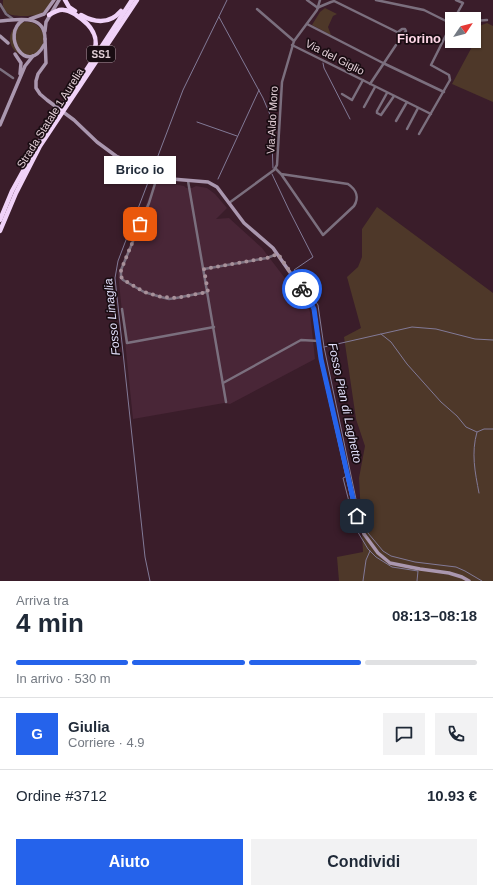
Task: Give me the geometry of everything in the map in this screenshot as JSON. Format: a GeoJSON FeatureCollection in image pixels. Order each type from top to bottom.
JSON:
{"type":"FeatureCollection","features":[{"type":"Feature","properties":{"kind":"highway"},"geometry":{"type":"LineString","coordinates":[[65,0],[66,4],[70,8],[95,21],[110,20],[117,16],[121,11],[125,10]]}},
{"type":"Feature","properties":{"kind":"highway","name":"Strada Statale 1 Aurelia"},"geometry":{"type":"LineString","coordinates":[[64,108],[86,69],[132,0]]}},
{"type":"Feature","properties":{"kind":"highway","name":"Strada Statale 1 Aurelia"},"geometry":{"type":"LineString","coordinates":[[0,231],[26,172],[40,146],[137,0]]}},
{"type":"Feature","properties":{"kind":"highway"},"geometry":{"type":"LineString","coordinates":[[49,15],[60,10],[68,10],[91,27],[94,34],[96,47],[86,64],[86,69]]}},
{"type":"Feature","properties":{"kind":"highway","name":"Strada Statale 1 Aurelia"},"geometry":{"type":"LineString","coordinates":[[0,220],[23,170],[38,144],[58,117]]}},
{"type":"Feature","properties":{"kind":"street"},"geometry":{"type":"LineString","coordinates":[[1,20],[15,21],[36,18],[44,14],[54,0]]}},
{"type":"Feature","properties":{"kind":"street"},"geometry":{"type":"LineString","coordinates":[[44,32],[45,24],[49,15],[59,0]]}},
{"type":"Feature","properties":{"kind":"street"},"geometry":{"type":"LineString","coordinates":[[307,0],[318,8],[334,1],[398,32]]}},
{"type":"Feature","properties":{"kind":"street","name":"Via Aldo Moro"},"geometry":{"type":"LineString","coordinates":[[229,203],[276,169],[278,161],[281,89],[292,45],[318,8],[320,0]]}},
{"type":"Feature","properties":{"kind":"street"},"geometry":{"type":"LineString","coordinates":[[376,0],[390,1],[424,10],[445,20]]}},
{"type":"Feature","properties":{"kind":"street"},"geometry":{"type":"LineString","coordinates":[[456,0],[463,3],[458,12]]}},
{"type":"Feature","properties":{"kind":"street"},"geometry":{"type":"LineString","coordinates":[[0,4],[6,14],[15,21]]}},
{"type":"Feature","properties":{"kind":"street"},"geometry":{"type":"LineString","coordinates":[[257,9],[294,41]]}},
{"type":"Feature","properties":{"kind":"street"},"geometry":{"type":"LineString","coordinates":[[29,19],[35,21],[41,26],[46,39],[46,60],[44,66],[38,74],[36,81],[36,88],[40,94],[78,123],[107,150],[121,159],[174,180],[211,183],[220,190],[244,223],[270,245],[278,254],[312,305],[318,341],[354,506],[359,523],[367,539],[378,553],[390,562],[420,569],[450,573],[469,581]]}},
{"type":"Feature","properties":{"kind":"street"},"geometry":{"type":"LineString","coordinates":[[12,26],[22,20]]}},
{"type":"Feature","properties":{"kind":"street"},"geometry":{"type":"LineString","coordinates":[[481,20],[487,20]]}},
{"type":"Feature","properties":{"kind":"street"},"geometry":{"type":"LineString","coordinates":[[307,24],[444,92]]}},
{"type":"Feature","properties":{"kind":"street"},"geometry":{"type":"LineString","coordinates":[[1,37],[8,43],[20,61],[22,67],[18,81]]}},
{"type":"Feature","properties":{"kind":"street"},"geometry":{"type":"LineString","coordinates":[[419,134],[444,92],[450,78],[430,66],[445,37]]}},
{"type":"Feature","properties":{"kind":"street"},"geometry":{"type":"LineString","coordinates":[[8,38],[8,43]]}},
{"type":"Feature","properties":{"kind":"street"},"geometry":{"type":"LineString","coordinates":[[0,125],[25,66],[33,56],[42,49],[46,39]]}},
{"type":"Feature","properties":{"kind":"street","name":"Via del Giglio"},"geometry":{"type":"LineString","coordinates":[[292,45],[431,114]]}},
{"type":"Feature","properties":{"kind":"street"},"geometry":{"type":"LineString","coordinates":[[370,84],[396,45]]}},
{"type":"Feature","properties":{"kind":"street"},"geometry":{"type":"LineString","coordinates":[[13,51],[20,56],[33,56]]}},
{"type":"Feature","properties":{"kind":"street"},"geometry":{"type":"LineString","coordinates":[[38,53],[42,54],[46,60]]}},
{"type":"Feature","properties":{"kind":"street"},"geometry":{"type":"LineString","coordinates":[[0,69],[13,78]]}},
{"type":"Feature","properties":{"kind":"street"},"geometry":{"type":"LineString","coordinates":[[342,94],[352,100],[363,80]]}},
{"type":"Feature","properties":{"kind":"street"},"geometry":{"type":"LineString","coordinates":[[364,107],[375,87]]}},
{"type":"Feature","properties":{"kind":"street"},"geometry":{"type":"LineString","coordinates":[[387,93],[377,113],[382,115],[394,96]]}},
{"type":"Feature","properties":{"kind":"street"},"geometry":{"type":"LineString","coordinates":[[396,121],[407,102]]}},
{"type":"Feature","properties":{"kind":"street"},"geometry":{"type":"LineString","coordinates":[[407,129],[418,108]]}},
{"type":"Feature","properties":{"kind":"street"},"geometry":{"type":"LineString","coordinates":[[276,169],[323,235],[354,206],[356,202],[356,192],[348,184],[281,174]]}},
{"type":"Feature","properties":{"kind":"street"},"geometry":{"type":"LineString","coordinates":[[157,174],[149,203],[121,270],[121,277],[144,292],[169,299],[208,292]]}},
{"type":"Feature","properties":{"kind":"street"},"geometry":{"type":"LineString","coordinates":[[188,181],[226,402]]}},
{"type":"Feature","properties":{"kind":"street"},"geometry":{"type":"LineString","coordinates":[[204,269],[267,258],[278,254]]}},
{"type":"Feature","properties":{"kind":"street"},"geometry":{"type":"LineString","coordinates":[[122,309],[127,343],[214,327]]}},
{"type":"Feature","properties":{"kind":"street"},"geometry":{"type":"LineString","coordinates":[[223,383],[301,340],[318,341]]}},
{"type":"Feature","properties":{"kind":"shaded area"},"geometry":{"type":"Polygon","coordinates":[[[3,0],[53,0],[42,13],[23,16],[7,13],[4,10],[3,0]]]}},
{"type":"Feature","properties":{"kind":"shaded area"},"geometry":{"type":"Polygon","coordinates":[[[325,8],[337,14],[333,16],[328,27],[331,35],[312,25],[320,12],[325,8]]]}},
{"type":"Feature","properties":{"kind":"shaded area"},"geometry":{"type":"Polygon","coordinates":[[[27,22],[33,23],[39,27],[43,33],[43,45],[39,51],[33,55],[27,56],[21,55],[15,51],[11,45],[10,39],[11,33],[15,27],[21,23],[27,22]]]}},
{"type":"Feature","properties":{"kind":"shaded area"},"geometry":{"type":"Polygon","coordinates":[[[487,23],[493,26],[493,102],[452,84],[471,48],[481,48],[481,25],[487,23]]]}},
{"type":"Feature","properties":{"kind":"shaded area"},"geometry":{"type":"Polygon","coordinates":[[[156,176],[172,184],[184,186],[186,188],[196,186],[207,188],[215,194],[227,208],[216,219],[229,218],[262,248],[284,277],[307,302],[310,312],[315,359],[230,404],[224,403],[133,419],[118,273],[148,200],[156,176]]]}},
{"type":"Feature","properties":{"kind":"shaded area"},"geometry":{"type":"Polygon","coordinates":[[[377,207],[493,293],[493,581],[339,581],[337,557],[363,552],[359,478],[365,446],[356,419],[344,337],[361,328],[347,277],[358,267],[362,257],[362,229],[377,207]]]}},
{"type":"Feature","properties":{"kind":"waterway","name":"Fosso Linaglia"},"geometry":{"type":"LineString","coordinates":[[153,169],[183,90],[227,0]]}},
{"type":"Feature","properties":{"kind":"waterway","name":"Fosso Pian di Laghetto"},"geometry":{"type":"LineString","coordinates":[[219,17],[263,98],[271,117],[273,168]]}},
{"type":"Feature","properties":{"kind":"waterway"},"geometry":{"type":"LineString","coordinates":[[323,63],[324,68],[350,119]]}},
{"type":"Feature","properties":{"kind":"waterway"},"geometry":{"type":"LineString","coordinates":[[218,179],[259,90]]}},
{"type":"Feature","properties":{"kind":"waterway"},"geometry":{"type":"LineString","coordinates":[[197,122],[237,136]]}},
{"type":"Feature","properties":{"kind":"waterway","name":"Fosso Linaglia"},"geometry":{"type":"LineString","coordinates":[[150,581],[145,557],[115,278],[118,261],[152,172]]}},
{"type":"Feature","properties":{"kind":"waterway","name":"Fosso Pian di Laghetto"},"geometry":{"type":"LineString","coordinates":[[272,174],[313,257],[294,270],[318,305],[324,347],[357,504],[368,533],[383,551],[391,556],[415,562],[456,567],[482,581]]}},
{"type":"Feature","properties":{"kind":"waterway"},"geometry":{"type":"LineString","coordinates":[[324,347],[412,327],[436,329],[475,339],[493,340]]}},
{"type":"Feature","properties":{"kind":"waterway"},"geometry":{"type":"LineString","coordinates":[[381,334],[391,342],[407,364],[466,427],[477,432],[484,429],[493,429]]}},
{"type":"Feature","properties":{"kind":"waterway"},"geometry":{"type":"LineString","coordinates":[[477,432],[474,455],[479,493]]}},
{"type":"Feature","properties":{"kind":"waterway"},"geometry":{"type":"LineString","coordinates":[[345,477],[343,478],[356,529],[368,549],[376,557],[392,567],[418,571],[417,581]]}},
{"type":"Feature","properties":{"kind":"waterway"},"geometry":{"type":"LineString","coordinates":[[363,581],[366,560],[370,551]]}},
{"type":"Feature","properties":{"kind":"way so far"},"geometry":{"type":"LineString","coordinates":[[140,224],[120,274],[124,280],[144,292],[169,299],[208,292],[204,269],[267,258],[278,254],[302,289]]}},
{"type":"Feature","properties":{"kind":"place","name":"Brico io"},"geometry":{"type":"Point","coordinates":[140,224]}},
{"type":"Feature","properties":{"kind":"district","name":"Fiorino"},"geometry":{"type":"Point","coordinates":[419,38]}},
{"type":"Feature","properties":{"kind":"route"},"geometry":{"type":"LineString","coordinates":[[302,289],[314,309],[321,359],[357,516]]}}]}
